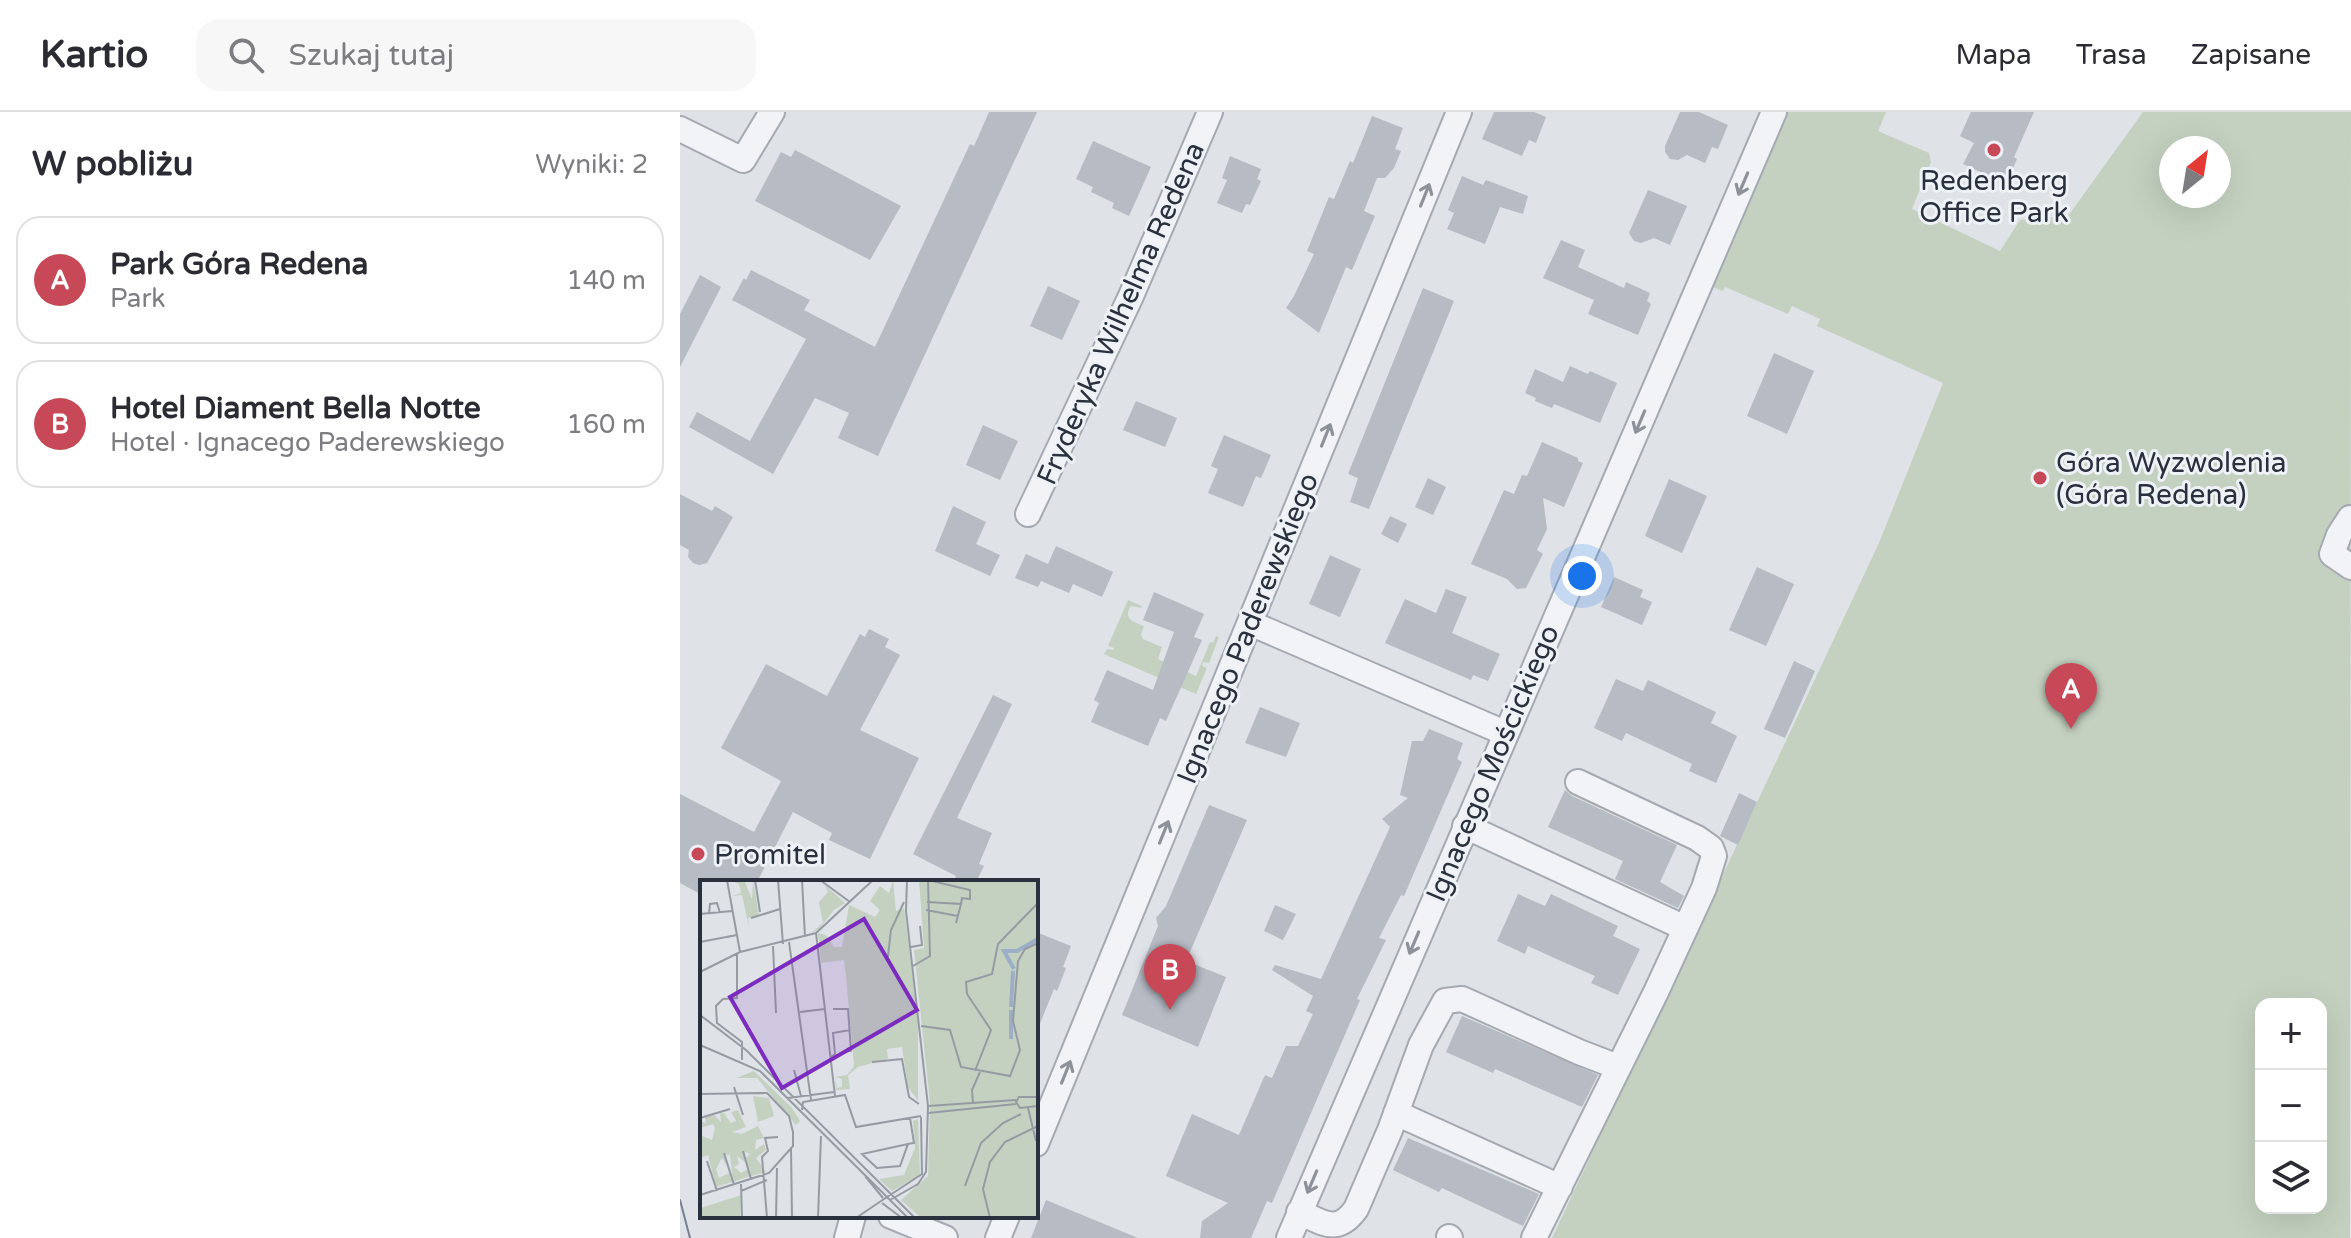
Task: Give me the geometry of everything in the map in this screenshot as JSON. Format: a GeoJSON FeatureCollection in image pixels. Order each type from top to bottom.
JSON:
{"type":"FeatureCollection","features":[{"type":"Feature","properties":{"kind":"street"},"geometry":{"type":"LineString","coordinates":[[680,129],[743,160],[772,112]]}},
{"type":"Feature","properties":{"kind":"street","name":"Fryderyka Wilhelma Redena"},"geometry":{"type":"LineString","coordinates":[[1028,514],[1131,296],[1210,112]]}},
{"type":"Feature","properties":{"kind":"street","name":"Ignacego Paderewskiego"},"geometry":{"type":"LineString","coordinates":[[1038,1139],[1459,112]]}},
{"type":"Feature","properties":{"kind":"street","name":"Ignacego Mościckiego"},"geometry":{"type":"LineString","coordinates":[[1289,1238],[1774,112]]}},
{"type":"Feature","properties":{"kind":"street"},"geometry":{"type":"LineString","coordinates":[[2350,518],[2332,554],[2351,567]]}},
{"type":"Feature","properties":{"kind":"street"},"geometry":{"type":"LineString","coordinates":[[1250,623],[1505,733]]}},
{"type":"Feature","properties":{"kind":"street"},"geometry":{"type":"LineString","coordinates":[[1534,1238],[1656,992],[1704,888],[1714,856],[1711,848],[1697,838],[1578,782]]}},
{"type":"Feature","properties":{"kind":"street"},"geometry":{"type":"LineString","coordinates":[[1465,826],[1685,928]]}},
{"type":"Feature","properties":{"kind":"street"},"geometry":{"type":"LineString","coordinates":[[1299,1212],[1335,1225],[1342,1224],[1356,1209],[1421,1045],[1445,1001],[1462,999],[1618,1067]]}},
{"type":"Feature","properties":{"kind":"street"},"geometry":{"type":"LineString","coordinates":[[1396,1113],[1560,1187]]}},
{"type":"Feature","properties":{"kind":"street"},"geometry":{"type":"LineString","coordinates":[[847,1238],[852,1218]]}},
{"type":"Feature","properties":{"kind":"street"},"geometry":{"type":"LineString","coordinates":[[896,1218],[945,1238]]}},
{"type":"Feature","properties":{"kind":"street"},"geometry":{"type":"LineString","coordinates":[[998,1238],[1006,1218]]}},
{"type":"Feature","properties":{"kind":"green space"},"geometry":{"type":"Polygon","coordinates":[[[1786,112],[1886,112],[1878,131],[1929,153],[1931,162],[1912,209],[2000,251],[2020,220],[2068,216],[2143,112],[2351,112],[2350,1238],[1552,1238],[1879,543],[1943,383],[1817,326],[1820,319],[1792,306],[1788,314],[1725,287],[1723,291],[1710,286],[1786,112]]]}},
{"type":"Feature","properties":{"kind":"green space"},"geometry":{"type":"Polygon","coordinates":[[[1128,600],[1142,606],[1131,606],[1128,614],[1133,621],[1144,626],[1143,639],[1162,647],[1158,659],[1196,676],[1210,642],[1219,637],[1209,663],[1203,662],[1202,666],[1207,668],[1196,694],[1104,654],[1107,649],[1114,650],[1108,646],[1128,600]]]}},
{"type":"Feature","properties":{"kind":"building"},"geometry":{"type":"Polygon","coordinates":[[[989,112],[1037,112],[878,456],[838,438],[849,413],[815,398],[773,474],[689,427],[697,412],[750,441],[806,339],[732,300],[751,270],[810,300],[804,310],[875,347],[970,144],[974,146],[989,112]]]}},
{"type":"Feature","properties":{"kind":"building"},"geometry":{"type":"Polygon","coordinates":[[[1494,112],[1534,112],[1546,117],[1536,143],[1529,140],[1522,156],[1482,139],[1494,112]]]}},
{"type":"Feature","properties":{"kind":"building"},"geometry":{"type":"Polygon","coordinates":[[[1680,112],[1699,112],[1728,125],[1718,149],[1712,147],[1705,163],[1687,155],[1678,160],[1670,159],[1665,152],[1680,112]]]}},
{"type":"Feature","properties":{"kind":"building","name":"Redenberg Office Park"},"geometry":{"type":"Polygon","coordinates":[[[1971,112],[2034,112],[2014,157],[2017,159],[2010,175],[2006,174],[2002,182],[1963,164],[1974,143],[1960,136],[1971,112]]]}},
{"type":"Feature","properties":{"kind":"building"},"geometry":{"type":"Polygon","coordinates":[[[1372,116],[1403,128],[1395,149],[1401,151],[1394,168],[1385,178],[1377,178],[1364,211],[1375,216],[1352,270],[1346,267],[1319,333],[1286,308],[1314,254],[1307,251],[1329,197],[1334,199],[1372,116]]]}},
{"type":"Feature","properties":{"kind":"building"},"geometry":{"type":"Polygon","coordinates":[[[1093,141],[1151,167],[1129,216],[1112,208],[1114,203],[1091,192],[1093,187],[1076,179],[1093,141]]]}},
{"type":"Feature","properties":{"kind":"building"},"geometry":{"type":"Polygon","coordinates":[[[795,150],[901,206],[870,260],[755,201],[781,152],[791,157],[795,150]]]}},
{"type":"Feature","properties":{"kind":"building"},"geometry":{"type":"Polygon","coordinates":[[[1230,156],[1261,169],[1257,179],[1261,181],[1250,205],[1246,204],[1242,213],[1217,203],[1227,180],[1222,178],[1230,156]]]}},
{"type":"Feature","properties":{"kind":"building"},"geometry":{"type":"Polygon","coordinates":[[[1462,176],[1483,185],[1486,180],[1528,196],[1523,214],[1500,207],[1485,244],[1447,229],[1454,213],[1448,210],[1462,176]]]}},
{"type":"Feature","properties":{"kind":"building"},"geometry":{"type":"Polygon","coordinates":[[[1648,190],[1687,206],[1670,245],[1654,238],[1641,243],[1634,241],[1629,233],[1648,190]]]}},
{"type":"Feature","properties":{"kind":"building"},"geometry":{"type":"Polygon","coordinates":[[[1561,240],[1585,250],[1578,267],[1624,288],[1626,282],[1650,293],[1647,301],[1651,304],[1638,335],[1588,314],[1594,300],[1543,278],[1561,240]]]}},
{"type":"Feature","properties":{"kind":"building"},"geometry":{"type":"Polygon","coordinates":[[[700,275],[721,287],[680,367],[680,314],[700,275]]]}},
{"type":"Feature","properties":{"kind":"building"},"geometry":{"type":"Polygon","coordinates":[[[1048,286],[1080,301],[1062,340],[1030,326],[1048,286]]]}},
{"type":"Feature","properties":{"kind":"building"},"geometry":{"type":"Polygon","coordinates":[[[1423,288],[1454,301],[1369,509],[1350,502],[1358,478],[1348,474],[1423,288]]]}},
{"type":"Feature","properties":{"kind":"building"},"geometry":{"type":"Polygon","coordinates":[[[1774,353],[1814,371],[1787,434],[1747,416],[1774,353]]]}},
{"type":"Feature","properties":{"kind":"building"},"geometry":{"type":"Polygon","coordinates":[[[1570,366],[1617,383],[1600,423],[1554,404],[1552,408],[1525,393],[1535,369],[1563,382],[1570,366]]]}},
{"type":"Feature","properties":{"kind":"building"},"geometry":{"type":"Polygon","coordinates":[[[1136,401],[1177,418],[1165,447],[1123,430],[1136,401]]]}},
{"type":"Feature","properties":{"kind":"building"},"geometry":{"type":"Polygon","coordinates":[[[983,425],[1018,441],[1000,480],[966,465],[983,425]]]}},
{"type":"Feature","properties":{"kind":"building"},"geometry":{"type":"Polygon","coordinates":[[[1224,435],[1271,455],[1261,478],[1256,476],[1243,507],[1208,493],[1218,469],[1211,466],[1224,435]]]}},
{"type":"Feature","properties":{"kind":"building"},"geometry":{"type":"Polygon","coordinates":[[[1542,442],[1583,463],[1564,507],[1543,498],[1547,529],[1537,550],[1543,554],[1526,588],[1517,589],[1507,579],[1471,564],[1504,490],[1514,494],[1522,475],[1527,476],[1542,442]]]}},
{"type":"Feature","properties":{"kind":"building"},"geometry":{"type":"Polygon","coordinates":[[[1428,478],[1446,487],[1433,515],[1415,507],[1428,478]]]}},
{"type":"Feature","properties":{"kind":"building"},"geometry":{"type":"Polygon","coordinates":[[[1669,479],[1707,496],[1682,553],[1645,536],[1669,479]]]}},
{"type":"Feature","properties":{"kind":"building"},"geometry":{"type":"Polygon","coordinates":[[[680,494],[712,511],[715,506],[733,517],[707,563],[693,563],[688,557],[689,550],[680,545],[680,494]]]}},
{"type":"Feature","properties":{"kind":"building"},"geometry":{"type":"Polygon","coordinates":[[[953,506],[986,522],[976,544],[1000,555],[990,576],[935,551],[953,506]]]}},
{"type":"Feature","properties":{"kind":"building"},"geometry":{"type":"Polygon","coordinates":[[[1390,516],[1407,524],[1398,543],[1381,534],[1390,516]]]}},
{"type":"Feature","properties":{"kind":"building"},"geometry":{"type":"Polygon","coordinates":[[[1056,546],[1113,572],[1102,597],[1073,584],[1069,593],[1041,581],[1038,587],[1015,578],[1026,554],[1048,564],[1056,546]]]}},
{"type":"Feature","properties":{"kind":"building"},"geometry":{"type":"Polygon","coordinates":[[[1330,555],[1361,569],[1340,617],[1309,604],[1330,555]]]}},
{"type":"Feature","properties":{"kind":"building"},"geometry":{"type":"Polygon","coordinates":[[[1757,567],[1794,584],[1766,646],[1729,630],[1757,567]]]}},
{"type":"Feature","properties":{"kind":"building"},"geometry":{"type":"Polygon","coordinates":[[[1614,577],[1643,590],[1640,597],[1652,602],[1642,625],[1601,607],[1614,577]]]}},
{"type":"Feature","properties":{"kind":"building"},"geometry":{"type":"Polygon","coordinates":[[[1446,589],[1467,597],[1452,633],[1500,654],[1488,681],[1473,675],[1471,680],[1385,643],[1405,599],[1436,613],[1446,589]]]}},
{"type":"Feature","properties":{"kind":"building"},"geometry":{"type":"Polygon","coordinates":[[[1154,592],[1204,614],[1194,637],[1202,640],[1166,721],[1160,718],[1148,746],[1091,722],[1099,703],[1094,700],[1107,670],[1153,690],[1174,632],[1143,620],[1154,592]]]}},
{"type":"Feature","properties":{"kind":"building"},"geometry":{"type":"Polygon","coordinates":[[[869,629],[889,639],[885,647],[900,655],[860,730],[919,758],[870,859],[829,840],[832,833],[793,812],[758,880],[700,880],[700,894],[680,883],[680,794],[754,832],[781,781],[721,748],[766,664],[827,696],[860,634],[865,637],[869,629]]]}},
{"type":"Feature","properties":{"kind":"building"},"geometry":{"type":"Polygon","coordinates":[[[1794,661],[1815,671],[1785,738],[1764,729],[1794,661]]]}},
{"type":"Feature","properties":{"kind":"building"},"geometry":{"type":"Polygon","coordinates":[[[1616,679],[1643,691],[1648,680],[1716,712],[1711,723],[1737,736],[1716,783],[1689,771],[1692,764],[1626,733],[1622,741],[1594,728],[1616,679]]]}},
{"type":"Feature","properties":{"kind":"building"},"geometry":{"type":"Polygon","coordinates":[[[993,695],[1012,704],[957,818],[992,833],[979,864],[984,866],[977,880],[954,880],[956,876],[913,854],[993,695]]]}},
{"type":"Feature","properties":{"kind":"building"},"geometry":{"type":"Polygon","coordinates":[[[1260,707],[1300,723],[1286,757],[1245,743],[1260,707]]]}},
{"type":"Feature","properties":{"kind":"building"},"geometry":{"type":"Polygon","coordinates":[[[1429,729],[1463,743],[1457,759],[1462,762],[1404,896],[1401,895],[1379,938],[1386,940],[1357,999],[1360,1000],[1272,1203],[1267,1201],[1251,1238],[1200,1238],[1202,1221],[1228,1203],[1166,1176],[1192,1114],[1239,1135],[1265,1075],[1272,1078],[1286,1046],[1298,1046],[1313,1014],[1306,1011],[1313,996],[1272,970],[1275,965],[1321,979],[1390,827],[1382,819],[1408,798],[1400,795],[1412,741],[1423,741],[1429,729]]]}},
{"type":"Feature","properties":{"kind":"building"},"geometry":{"type":"Polygon","coordinates":[[[1565,790],[1677,845],[1660,882],[1684,896],[1678,908],[1615,879],[1623,861],[1548,827],[1565,790]]]}},
{"type":"Feature","properties":{"kind":"building"},"geometry":{"type":"Polygon","coordinates":[[[1739,793],[1757,802],[1738,845],[1720,836],[1739,793]]]}},
{"type":"Feature","properties":{"kind":"building"},"geometry":{"type":"Polygon","coordinates":[[[1209,805],[1247,820],[1186,961],[1226,977],[1198,1047],[1122,1015],[1158,926],[1156,918],[1166,906],[1209,805]]]}},
{"type":"Feature","properties":{"kind":"building"},"geometry":{"type":"Polygon","coordinates":[[[1518,894],[1545,906],[1551,894],[1618,926],[1613,936],[1640,949],[1618,995],[1591,983],[1595,976],[1528,946],[1525,954],[1497,941],[1518,894]]]}},
{"type":"Feature","properties":{"kind":"building"},"geometry":{"type":"Polygon","coordinates":[[[1275,905],[1296,914],[1283,940],[1264,931],[1275,905]]]}},
{"type":"Feature","properties":{"kind":"building"},"geometry":{"type":"Polygon","coordinates":[[[1038,933],[1071,946],[1057,991],[1054,989],[1038,1029],[1038,933]]]}},
{"type":"Feature","properties":{"kind":"building"},"geometry":{"type":"Polygon","coordinates":[[[1462,1016],[1598,1075],[1582,1107],[1495,1069],[1493,1073],[1446,1052],[1462,1016]]]}},
{"type":"Feature","properties":{"kind":"building"},"geometry":{"type":"Polygon","coordinates":[[[1408,1138],[1539,1194],[1523,1226],[1442,1188],[1439,1192],[1393,1170],[1408,1138]]]}},
{"type":"Feature","properties":{"kind":"building"},"geometry":{"type":"Polygon","coordinates":[[[1046,1200],[1138,1238],[1031,1238],[1046,1200]]]}},
{"type":"Feature","properties":{"kind":"tram line"},"geometry":{"type":"LineString","coordinates":[[680,1200],[690,1238]]}},
{"type":"Feature","properties":{"kind":"place","name":"Redenberg Office Park"},"geometry":{"type":"Point","coordinates":[1994,150]}},
{"type":"Feature","properties":{"kind":"place","name":"Góra Wyzwolenia (Góra Redena)"},"geometry":{"type":"Point","coordinates":[2040,478]}},
{"type":"Feature","properties":{"kind":"place","name":"Park Góra Redena"},"geometry":{"type":"Point","coordinates":[2071,729]}},
{"type":"Feature","properties":{"kind":"place","name":"Promitel"},"geometry":{"type":"Point","coordinates":[698,854]}},
{"type":"Feature","properties":{"kind":"place","name":"Hotel Diament Bella Notte"},"geometry":{"type":"Point","coordinates":[1170,1010]}}]}
